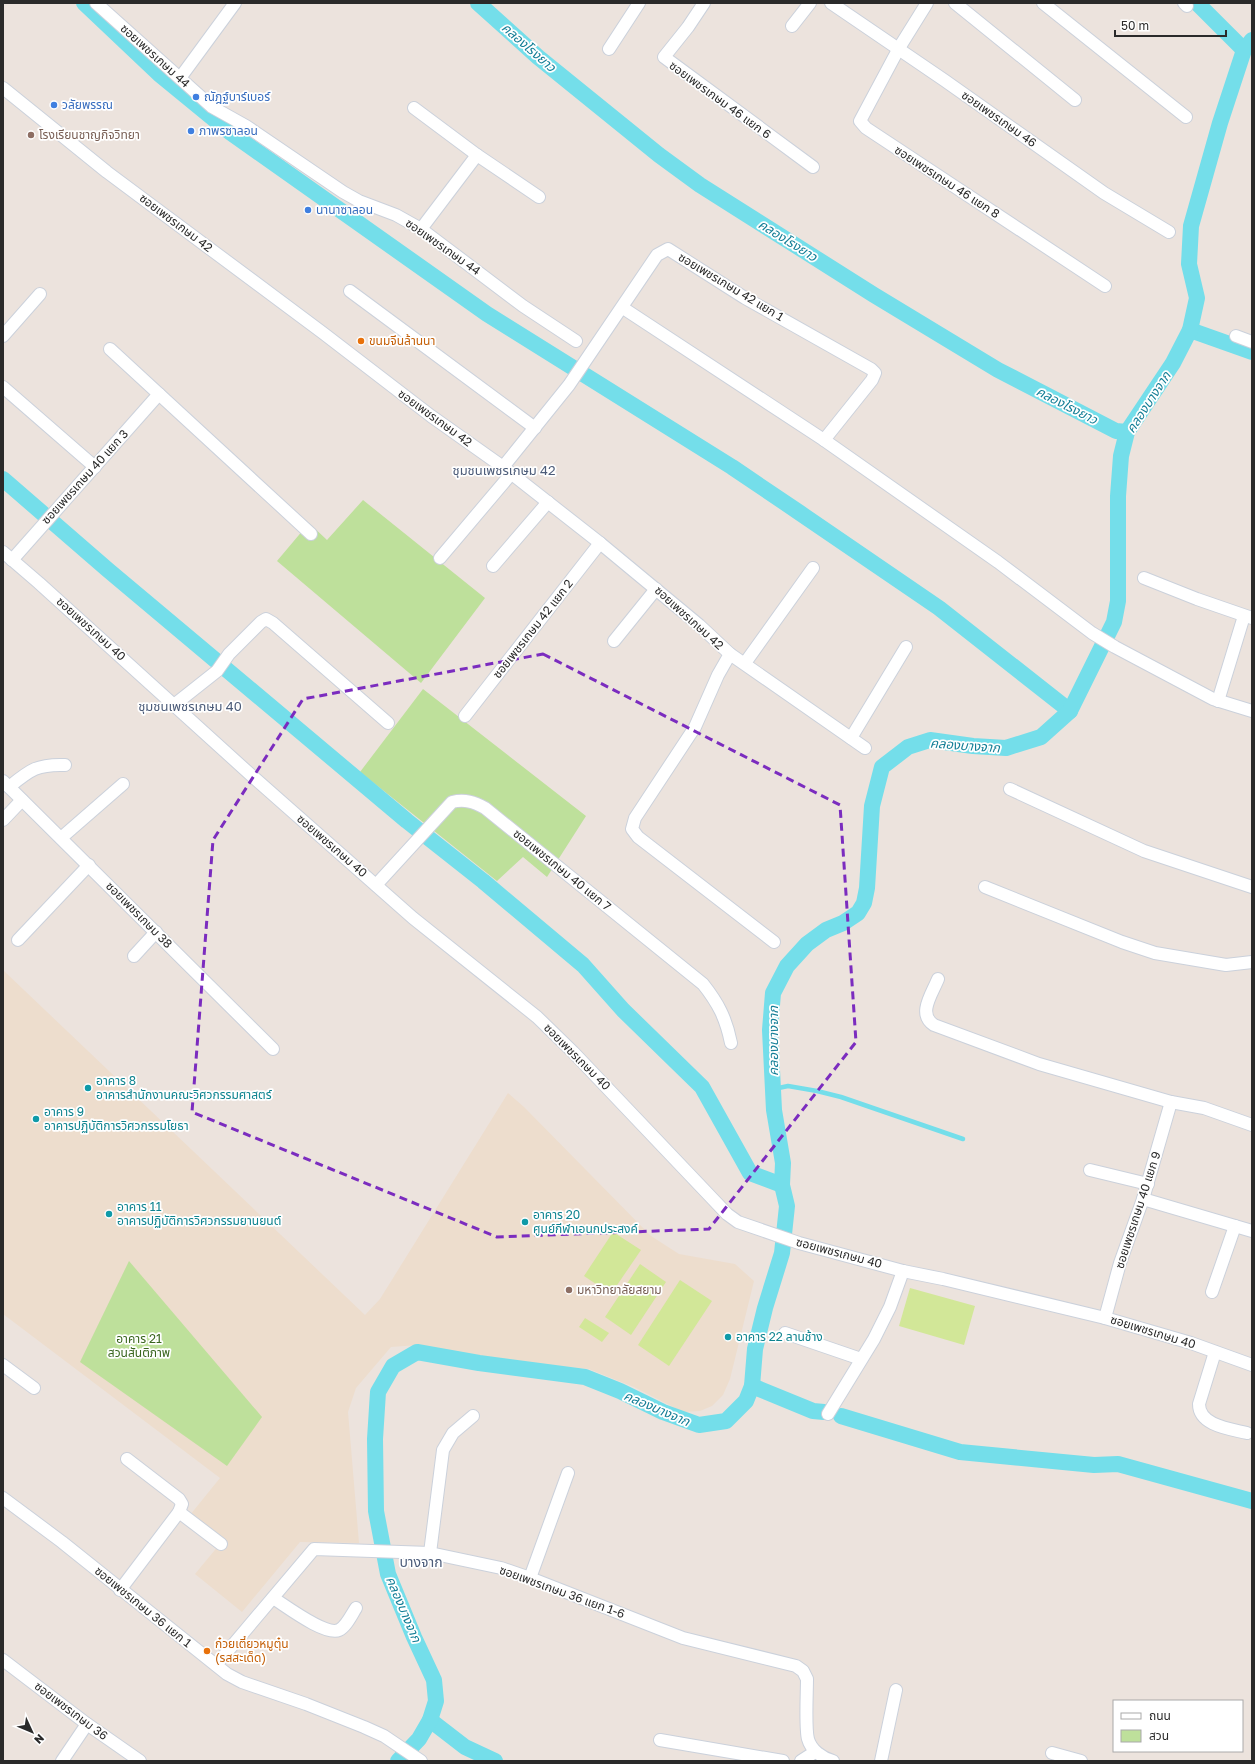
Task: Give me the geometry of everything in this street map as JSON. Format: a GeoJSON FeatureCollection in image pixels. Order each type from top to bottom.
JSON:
{"type":"FeatureCollection","features":[{"type":"Feature","properties":{"kind":"street","name":"ซอยเพชรเกษม 44"},"geometry":{"type":"LineString","coordinates":[[96,3],[212,107],[246,126],[343,192],[359,201],[396,215],[420,229],[523,306],[576,341]]}},
{"type":"Feature","properties":{"kind":"street"},"geometry":{"type":"LineString","coordinates":[[180,78],[235,3]]}},
{"type":"Feature","properties":{"kind":"street"},"geometry":{"type":"LineString","coordinates":[[610,49],[639,3]]}},
{"type":"Feature","properties":{"kind":"street","name":"ซอยเพชรเกษม 46 แยก 6"},"geometry":{"type":"LineString","coordinates":[[704,3],[688,27],[665,53],[664,57],[813,167]]}},
{"type":"Feature","properties":{"kind":"street"},"geometry":{"type":"LineString","coordinates":[[792,26],[810,3]]}},
{"type":"Feature","properties":{"kind":"street","name":"ซอยเพชรเกษม 46"},"geometry":{"type":"LineString","coordinates":[[831,3],[898,48],[1104,193],[1169,232]]}},
{"type":"Feature","properties":{"kind":"street"},"geometry":{"type":"LineString","coordinates":[[898,48],[926,3]]}},
{"type":"Feature","properties":{"kind":"street"},"geometry":{"type":"LineString","coordinates":[[955,3],[1074,100]]}},
{"type":"Feature","properties":{"kind":"street"},"geometry":{"type":"LineString","coordinates":[[1043,3],[1186,117]]}},
{"type":"Feature","properties":{"kind":"street","name":"ซอยเพชรเกษม 46 แยก 8"},"geometry":{"type":"LineString","coordinates":[[898,48],[861,115],[860,121],[866,128],[1105,286]]}},
{"type":"Feature","properties":{"kind":"street","name":"ซอยเพชรเกษม 42"},"geometry":{"type":"LineString","coordinates":[[3,88],[114,177],[323,333],[431,416],[507,470],[600,542],[730,654],[865,748]]}},
{"type":"Feature","properties":{"kind":"street"},"geometry":{"type":"LineString","coordinates":[[414,108],[477,155],[539,197]]}},
{"type":"Feature","properties":{"kind":"street"},"geometry":{"type":"LineString","coordinates":[[420,229],[477,155]]}},
{"type":"Feature","properties":{"kind":"street","name":"ซอยเพชรเกษม 42 แยก 1"},"geometry":{"type":"LineString","coordinates":[[440,558],[507,470],[535,428],[583,365],[623,308],[657,255],[668,249],[745,298],[872,369],[875,373],[872,380],[824,440]]}},
{"type":"Feature","properties":{"kind":"street"},"geometry":{"type":"LineString","coordinates":[[350,291],[535,428]]}},
{"type":"Feature","properties":{"kind":"street"},"geometry":{"type":"LineString","coordinates":[[3,336],[40,294]]}},
{"type":"Feature","properties":{"kind":"street"},"geometry":{"type":"LineString","coordinates":[[623,308],[824,440],[998,562],[1092,633],[1115,647],[1218,701],[1252,711]]}},
{"type":"Feature","properties":{"kind":"street"},"geometry":{"type":"LineString","coordinates":[[1236,336],[1252,342]]}},
{"type":"Feature","properties":{"kind":"street"},"geometry":{"type":"LineString","coordinates":[[110,348],[311,534]]}},
{"type":"Feature","properties":{"kind":"street"},"geometry":{"type":"LineString","coordinates":[[3,387],[96,467]]}},
{"type":"Feature","properties":{"kind":"street","name":"ซอยเพชรเกษม 40 แยก 3"},"geometry":{"type":"LineString","coordinates":[[8,556],[96,467],[159,394]]}},
{"type":"Feature","properties":{"kind":"street"},"geometry":{"type":"LineString","coordinates":[[493,566],[548,502]]}},
{"type":"Feature","properties":{"kind":"street","name":"ซอยเพชรเกษม 42 แยก 2"},"geometry":{"type":"LineString","coordinates":[[465,716],[600,542]]}},
{"type":"Feature","properties":{"kind":"street","name":"ซอยเพชรเกษม 40"},"geometry":{"type":"LineString","coordinates":[[8,556],[413,918],[537,1017],[573,1052],[727,1214],[738,1222],[799,1243],[903,1271],[943,1279],[1105,1318],[1184,1340],[1252,1365]]}},
{"type":"Feature","properties":{"kind":"street"},"geometry":{"type":"LineString","coordinates":[[745,664],[813,568]]}},
{"type":"Feature","properties":{"kind":"street"},"geometry":{"type":"LineString","coordinates":[[1144,578],[1248,617],[1218,701]]}},
{"type":"Feature","properties":{"kind":"street"},"geometry":{"type":"LineString","coordinates":[[614,641],[656,589]]}},
{"type":"Feature","properties":{"kind":"street"},"geometry":{"type":"LineString","coordinates":[[174,705],[221,666],[234,648],[266,619],[273,623],[388,723]]}},
{"type":"Feature","properties":{"kind":"street"},"geometry":{"type":"LineString","coordinates":[[851,738],[906,647]]}},
{"type":"Feature","properties":{"kind":"street"},"geometry":{"type":"LineString","coordinates":[[730,654],[718,675],[695,727],[634,818],[632,828],[638,837],[774,942]]}},
{"type":"Feature","properties":{"kind":"street"},"geometry":{"type":"LineString","coordinates":[[6,784],[31,770],[51,765],[65,765]]}},
{"type":"Feature","properties":{"kind":"street","name":"ซอยเพชรเกษม 38"},"geometry":{"type":"LineString","coordinates":[[6,784],[273,1049]]}},
{"type":"Feature","properties":{"kind":"street"},"geometry":{"type":"LineString","coordinates":[[61,838],[123,784]]}},
{"type":"Feature","properties":{"kind":"street"},"geometry":{"type":"LineString","coordinates":[[1010,789],[1144,852],[1252,887]]}},
{"type":"Feature","properties":{"kind":"street"},"geometry":{"type":"LineString","coordinates":[[3,820],[22,800]]}},
{"type":"Feature","properties":{"kind":"street","name":"ซอยเพชรเกษม 40 แยก 7"},"geometry":{"type":"LineString","coordinates":[[376,885],[452,802],[459,800],[472,801],[485,808],[703,984],[719,1005],[728,1029],[731,1043]]}},
{"type":"Feature","properties":{"kind":"street"},"geometry":{"type":"LineString","coordinates":[[18,940],[89,865]]}},
{"type":"Feature","properties":{"kind":"street"},"geometry":{"type":"LineString","coordinates":[[985,887],[1122,942],[1155,953],[1226,965],[1252,962]]}},
{"type":"Feature","properties":{"kind":"street"},"geometry":{"type":"LineString","coordinates":[[134,956],[156,932]]}},
{"type":"Feature","properties":{"kind":"street"},"geometry":{"type":"LineString","coordinates":[[938,979],[924,1012],[926,1018],[934,1025],[1039,1064],[1171,1102],[1204,1108],[1252,1125]]}},
{"type":"Feature","properties":{"kind":"street","name":"ซอยเพชรเกษม 40 แยก 9"},"geometry":{"type":"LineString","coordinates":[[1105,1318],[1120,1263],[1148,1184],[1171,1102]]}},
{"type":"Feature","properties":{"kind":"street"},"geometry":{"type":"LineString","coordinates":[[1090,1170],[1148,1184]]}},
{"type":"Feature","properties":{"kind":"street"},"geometry":{"type":"LineString","coordinates":[[1143,1199],[1252,1231]]}},
{"type":"Feature","properties":{"kind":"street"},"geometry":{"type":"LineString","coordinates":[[1212,1292],[1235,1226]]}},
{"type":"Feature","properties":{"kind":"street"},"geometry":{"type":"LineString","coordinates":[[828,1414],[874,1339],[890,1307],[903,1271]]}},
{"type":"Feature","properties":{"kind":"street"},"geometry":{"type":"LineString","coordinates":[[785,1333],[861,1359]]}},
{"type":"Feature","properties":{"kind":"street"},"geometry":{"type":"LineString","coordinates":[[1215,1352],[1199,1404],[1199,1411],[1202,1416],[1213,1424],[1247,1433]]}},
{"type":"Feature","properties":{"kind":"street"},"geometry":{"type":"LineString","coordinates":[[3,1365],[34,1388]]}},
{"type":"Feature","properties":{"kind":"street"},"geometry":{"type":"LineString","coordinates":[[430,1553],[443,1450],[453,1433],[473,1416]]}},
{"type":"Feature","properties":{"kind":"street"},"geometry":{"type":"LineString","coordinates":[[120,1590],[179,1512],[182,1504],[179,1499],[127,1459]]}},
{"type":"Feature","properties":{"kind":"street"},"geometry":{"type":"LineString","coordinates":[[530,1578],[568,1473]]}},
{"type":"Feature","properties":{"kind":"street","name":"ซอยเพชรเกษม 36 แยก 1"},"geometry":{"type":"LineString","coordinates":[[3,1498],[62,1542],[120,1590],[227,1674],[242,1682],[306,1704],[364,1727],[398,1745],[421,1761]]}},
{"type":"Feature","properties":{"kind":"street"},"geometry":{"type":"LineString","coordinates":[[179,1512],[221,1544]]}},
{"type":"Feature","properties":{"kind":"street","name":"ซอยเพชรเกษม 36 แยก 1-6"},"geometry":{"type":"LineString","coordinates":[[216,1665],[314,1549],[430,1553],[500,1568],[530,1578],[683,1638],[796,1666],[803,1671],[807,1679],[808,1739],[815,1752]]}},
{"type":"Feature","properties":{"kind":"street"},"geometry":{"type":"LineString","coordinates":[[273,1598],[320,1627],[334,1631],[342,1629],[356,1608]]}},
{"type":"Feature","properties":{"kind":"street","name":"ซอยเพชรเกษม 36"},"geometry":{"type":"LineString","coordinates":[[3,1660],[87,1724],[140,1761]]}},
{"type":"Feature","properties":{"kind":"street"},"geometry":{"type":"LineString","coordinates":[[881,1761],[896,1690]]}},
{"type":"Feature","properties":{"kind":"street"},"geometry":{"type":"LineString","coordinates":[[62,1761],[87,1724]]}},
{"type":"Feature","properties":{"kind":"street"},"geometry":{"type":"LineString","coordinates":[[660,1740],[782,1761]]}},
{"type":"Feature","properties":{"kind":"street"},"geometry":{"type":"LineString","coordinates":[[801,1761],[815,1752],[826,1759],[833,1761]]}},
{"type":"Feature","properties":{"kind":"street"},"geometry":{"type":"LineString","coordinates":[[1052,1753],[1081,1761]]}},
{"type":"Feature","properties":{"kind":"highlighted area"},"geometry":{"type":"Polygon","coordinates":[[[543,654],[840,805],[856,1042],[709,1229],[497,1237],[192,1112],[213,840],[303,699],[543,654]]]}},
{"type":"Feature","properties":{"kind":"shaded area","name":"มหาวิทยาลัยสยาม"},"geometry":{"type":"Polygon","coordinates":[[[3,970],[365,1315],[380,1299],[508,1093],[524,1107],[651,1236],[679,1254],[735,1264],[754,1281],[730,1379],[723,1395],[712,1406],[700,1411],[683,1412],[634,1387],[589,1369],[468,1354],[418,1345],[391,1347],[356,1388],[348,1412],[359,1543],[300,1542],[242,1612],[195,1574],[219,1545],[186,1520],[220,1478],[3,1314],[3,970]]]}},
{"type":"Feature","properties":{"kind":"green space"},"geometry":{"type":"Polygon","coordinates":[[[363,500],[485,598],[421,683],[277,561],[309,523],[327,540],[363,500]]]}},
{"type":"Feature","properties":{"kind":"green space"},"geometry":{"type":"Polygon","coordinates":[[[423,689],[586,816],[547,877],[523,857],[497,881],[360,772],[423,689]]]}},
{"type":"Feature","properties":{"kind":"green space"},"geometry":{"type":"Polygon","coordinates":[[[613,1232],[641,1250],[611,1294],[584,1276],[613,1232]]]}},
{"type":"Feature","properties":{"kind":"green space","name":"อาคาร 21 สวนสันติภาพ"},"geometry":{"type":"Polygon","coordinates":[[[129,1261],[262,1417],[227,1466],[80,1362],[129,1261]]]}},
{"type":"Feature","properties":{"kind":"green space"},"geometry":{"type":"Polygon","coordinates":[[[640,1264],[666,1282],[631,1335],[605,1317],[640,1264]]]}},
{"type":"Feature","properties":{"kind":"green space"},"geometry":{"type":"Polygon","coordinates":[[[680,1280],[712,1301],[669,1366],[638,1345],[680,1280]]]}},
{"type":"Feature","properties":{"kind":"green space"},"geometry":{"type":"Polygon","coordinates":[[[910,1288],[975,1306],[964,1345],[899,1326],[910,1288]]]}},
{"type":"Feature","properties":{"kind":"green space"},"geometry":{"type":"Polygon","coordinates":[[[585,1318],[609,1333],[602,1342],[579,1327],[585,1318]]]}},
{"type":"Feature","properties":{"kind":"waterway"},"geometry":{"type":"LineString","coordinates":[[84,3],[159,74],[231,133],[487,314],[732,467],[939,608],[1070,711]]}},
{"type":"Feature","properties":{"kind":"waterway","name":"คลองโรงยาว"},"geometry":{"type":"LineString","coordinates":[[478,3],[538,57],[659,155],[700,185],[874,295],[998,370],[1116,431],[1127,432]]}},
{"type":"Feature","properties":{"kind":"waterway"},"geometry":{"type":"LineString","coordinates":[[1197,3],[1244,50]]}},
{"type":"Feature","properties":{"kind":"waterway","name":"คลองบางจาก"},"geometry":{"type":"LineString","coordinates":[[398,1761],[419,1739],[430,1720],[436,1701],[434,1680],[414,1637],[388,1574],[376,1511],[375,1439],[378,1392],[393,1366],[417,1352],[479,1363],[585,1377],[620,1391],[663,1412],[699,1425],[726,1421],[746,1401],[752,1386],[755,1349],[765,1308],[782,1253],[787,1206],[782,1185],[783,1163],[774,1110],[770,1030],[773,993],[787,966],[807,944],[826,930],[843,923],[858,913],[864,903],[867,888],[872,806],[882,767],[908,747],[930,740],[973,746],[1006,748],[1041,737],[1070,711],[1114,622],[1118,601],[1118,496],[1121,456],[1127,432],[1173,363],[1190,330],[1197,298],[1189,264],[1191,226],[1220,123],[1244,50],[1252,40]]}},
{"type":"Feature","properties":{"kind":"waterway"},"geometry":{"type":"LineString","coordinates":[[1190,330],[1252,352]]}},
{"type":"Feature","properties":{"kind":"waterway"},"geometry":{"type":"LineString","coordinates":[[3,479],[108,570],[407,821],[483,881],[583,965],[623,1010],[702,1087],[750,1173],[782,1185]]}},
{"type":"Feature","properties":{"kind":"waterway"},"geometry":{"type":"LineString","coordinates":[[774,1089],[788,1086],[841,1097],[963,1139]]}},
{"type":"Feature","properties":{"kind":"waterway"},"geometry":{"type":"LineString","coordinates":[[752,1386],[813,1411],[824,1412]]}},
{"type":"Feature","properties":{"kind":"waterway"},"geometry":{"type":"LineString","coordinates":[[841,1416],[960,1452],[1094,1465],[1118,1464],[1252,1501]]}},
{"type":"Feature","properties":{"kind":"waterway"},"geometry":{"type":"LineString","coordinates":[[430,1720],[465,1747],[495,1761]]}},
{"type":"Feature","properties":{"kind":"place","name":"ณัฎฐ์บาร์เบอร์"},"geometry":{"type":"Point","coordinates":[196,97]}},
{"type":"Feature","properties":{"kind":"place","name":"วลัยพรรณ"},"geometry":{"type":"Point","coordinates":[54,105]}},
{"type":"Feature","properties":{"kind":"place","name":"ภาพรซาลอน"},"geometry":{"type":"Point","coordinates":[191,131]}},
{"type":"Feature","properties":{"kind":"place","name":"โรงเรียนชาญกิจวิทยา"},"geometry":{"type":"Point","coordinates":[31,135]}},
{"type":"Feature","properties":{"kind":"place","name":"นานาซาลอน"},"geometry":{"type":"Point","coordinates":[308,210]}},
{"type":"Feature","properties":{"kind":"place","name":"ขนมจีนล้านนา"},"geometry":{"type":"Point","coordinates":[361,341]}},
{"type":"Feature","properties":{"kind":"place","name":"อาคาร 8 อาคารสำนักงานคณะวิศวกรรมศาสตร์"},"geometry":{"type":"Point","coordinates":[88,1088]}},
{"type":"Feature","properties":{"kind":"place","name":"อาคาร 9 อาคารปฏิบัติการวิศวกรรมโยธา"},"geometry":{"type":"Point","coordinates":[36,1119]}},
{"type":"Feature","properties":{"kind":"place","name":"อาคาร 11 อาคารปฏิบัติการวิศวกรรมยานยนต์"},"geometry":{"type":"Point","coordinates":[109,1214]}},
{"type":"Feature","properties":{"kind":"place","name":"อาคาร 20 ศูนย์กีฬาเอนกประสงค์"},"geometry":{"type":"Point","coordinates":[525,1222]}},
{"type":"Feature","properties":{"kind":"place","name":"มหาวิทยาลัยสยาม"},"geometry":{"type":"Point","coordinates":[569,1290]}},
{"type":"Feature","properties":{"kind":"place","name":"อาคาร 22 ลานช้าง"},"geometry":{"type":"Point","coordinates":[728,1337]}},
{"type":"Feature","properties":{"kind":"place","name":"ก๋วยเตี๋ยวหมูตุ๋น (รสสะเด็ด)"},"geometry":{"type":"Point","coordinates":[207,1651]}},
{"type":"Feature","properties":{"kind":"district","name":"ชุมชนเพชรเกษม 42"},"geometry":{"type":"Point","coordinates":[504,470]}},
{"type":"Feature","properties":{"kind":"district","name":"ชุมชนเพชรเกษม 40"},"geometry":{"type":"Point","coordinates":[190,706]}},
{"type":"Feature","properties":{"kind":"district","name":"บางจาก"},"geometry":{"type":"Point","coordinates":[421,1562]}}]}
